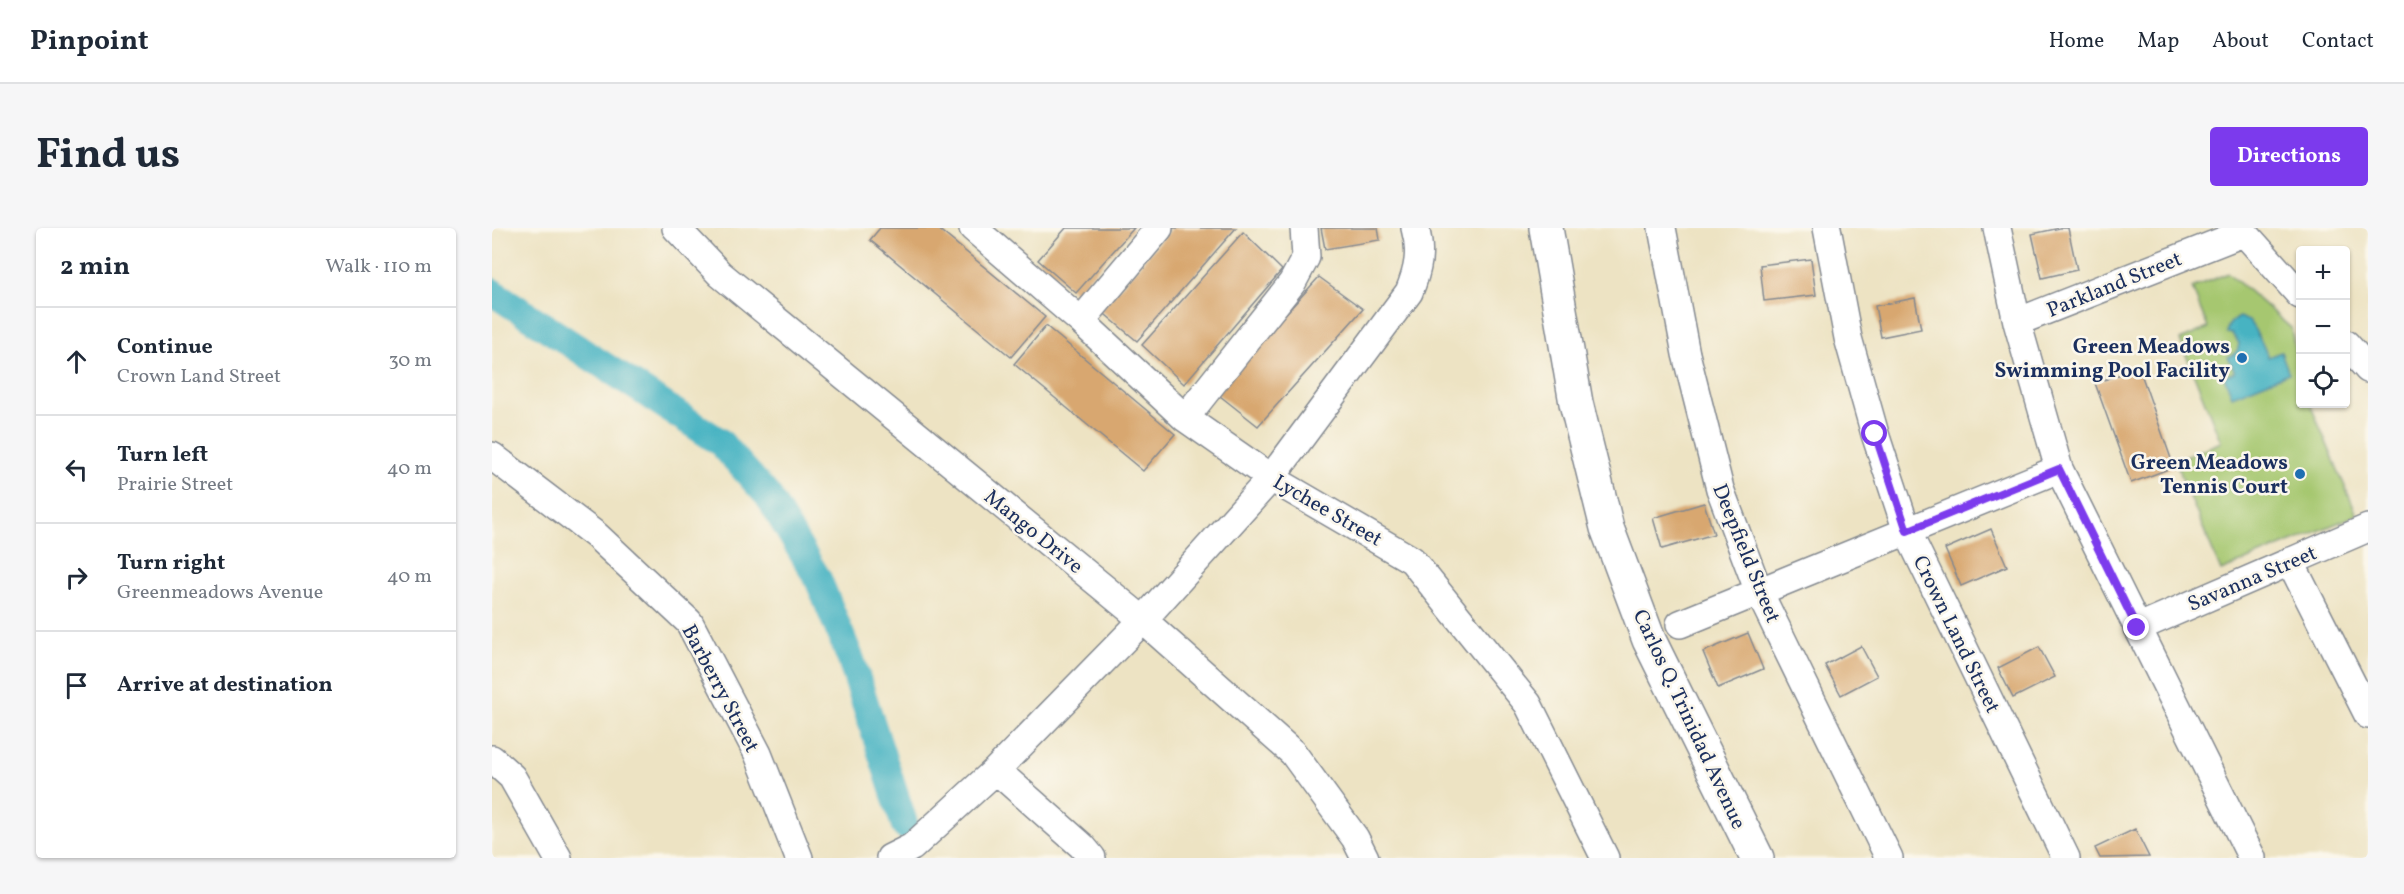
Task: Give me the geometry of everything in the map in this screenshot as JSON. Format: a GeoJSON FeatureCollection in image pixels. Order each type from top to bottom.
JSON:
{"type":"FeatureCollection","features":[{"type":"Feature","properties":{"kind":"main road","name":"Carlos Q. Trinidad Avenue"},"geometry":{"type":"LineString","coordinates":[[1546,228],[1576,403],[1606,528],[1649,640],[1757,858]]}},
{"type":"Feature","properties":{"kind":"street","name":"Mango Drive"},"geometry":{"type":"LineString","coordinates":[[676,228],[720,274],[1143,620],[1293,753],[1355,838],[1365,858]]}},
{"type":"Feature","properties":{"kind":"street","name":"Lychee Street"},"geometry":{"type":"LineString","coordinates":[[973,228],[1081,321],[1185,418],[1272,478],[1412,560],[1528,704],[1605,858]]}},
{"type":"Feature","properties":{"kind":"street"},"geometry":{"type":"LineString","coordinates":[[1081,321],[1159,228]]}},
{"type":"Feature","properties":{"kind":"street"},"geometry":{"type":"LineString","coordinates":[[1185,418],[1292,284],[1306,257],[1304,228]]}},
{"type":"Feature","properties":{"kind":"street"},"geometry":{"type":"LineString","coordinates":[[890,858],[912,847],[996,770],[1143,620],[1272,478],[1409,292],[1418,268],[1420,243],[1415,228]]}},
{"type":"Feature","properties":{"kind":"street","name":"Deepfield Street"},"geometry":{"type":"LineString","coordinates":[[1662,228],[1686,354],[1720,489],[1759,592],[1889,858]]}},
{"type":"Feature","properties":{"kind":"street","name":"Crown Land Street"},"geometry":{"type":"LineString","coordinates":[[1827,228],[1848,338],[1875,434],[1907,531],[2066,858]]}},
{"type":"Feature","properties":{"kind":"street"},"geometry":{"type":"LineString","coordinates":[[1997,228],[2017,322],[2059,469],[2252,858]]}},
{"type":"Feature","properties":{"kind":"street"},"geometry":{"type":"LineString","coordinates":[[2242,230],[2296,289]]}},
{"type":"Feature","properties":{"kind":"street","name":"Parkland Street"},"geometry":{"type":"LineString","coordinates":[[2017,322],[2242,230]]}},
{"type":"Feature","properties":{"kind":"street"},"geometry":{"type":"LineString","coordinates":[[2350,349],[2368,369]]}},
{"type":"Feature","properties":{"kind":"street","name":"Barberry Street"},"geometry":{"type":"LineString","coordinates":[[492,456],[597,536],[689,622],[758,753],[800,858]]}},
{"type":"Feature","properties":{"kind":"street"},"geometry":{"type":"LineString","coordinates":[[1680,624],[2059,469]]}},
{"type":"Feature","properties":{"kind":"street","name":"Savanna Street"},"geometry":{"type":"LineString","coordinates":[[2137,628],[2368,528]]}},
{"type":"Feature","properties":{"kind":"street"},"geometry":{"type":"LineString","coordinates":[[2290,561],[2368,715]]}},
{"type":"Feature","properties":{"kind":"street"},"geometry":{"type":"LineString","coordinates":[[492,759],[512,777],[558,858]]}},
{"type":"Feature","properties":{"kind":"street"},"geometry":{"type":"LineString","coordinates":[[996,770],[1082,846],[1092,858]]}},
{"type":"Feature","properties":{"kind":"green space"},"geometry":{"type":"Polygon","coordinates":[[[2228,273],[2291,328],[2296,355],[2296,408],[2312,408],[2357,515],[2221,571],[2175,461],[2221,442],[2180,340],[2208,328],[2192,288],[2228,273]]]}},
{"type":"Feature","properties":{"kind":"water"},"geometry":{"type":"Polygon","coordinates":[[[2239,317],[2249,321],[2268,357],[2281,352],[2289,373],[2232,396],[2224,376],[2235,372],[2228,357],[2236,352],[2239,343],[2232,334],[2227,333],[2227,330],[2230,323],[2239,317]]]}},
{"type":"Feature","properties":{"kind":"building"},"geometry":{"type":"Polygon","coordinates":[[[880,228],[937,228],[1045,317],[1011,357],[870,240],[880,228]]]}},
{"type":"Feature","properties":{"kind":"building"},"geometry":{"type":"Polygon","coordinates":[[[1066,228],[1134,228],[1076,293],[1038,260],[1066,228]]]}},
{"type":"Feature","properties":{"kind":"building"},"geometry":{"type":"Polygon","coordinates":[[[1172,228],[1236,228],[1137,341],[1100,310],[1172,228]]]}},
{"type":"Feature","properties":{"kind":"building"},"geometry":{"type":"Polygon","coordinates":[[[1321,228],[1378,228],[1380,240],[1325,249],[1321,228]]]}},
{"type":"Feature","properties":{"kind":"building"},"geometry":{"type":"Polygon","coordinates":[[[2068,228],[2077,270],[2042,278],[2032,234],[2068,228]]]}},
{"type":"Feature","properties":{"kind":"building"},"geometry":{"type":"Polygon","coordinates":[[[1243,232],[1282,270],[1184,384],[1142,345],[1243,232]]]}},
{"type":"Feature","properties":{"kind":"building"},"geometry":{"type":"Polygon","coordinates":[[[1811,259],[1816,295],[1764,301],[1760,265],[1811,259]]]}},
{"type":"Feature","properties":{"kind":"building"},"geometry":{"type":"Polygon","coordinates":[[[1319,277],[1363,309],[1258,426],[1215,392],[1319,277]]]}},
{"type":"Feature","properties":{"kind":"building"},"geometry":{"type":"Polygon","coordinates":[[[1915,298],[1921,329],[1881,337],[1875,306],[1915,298]]]}},
{"type":"Feature","properties":{"kind":"building"},"geometry":{"type":"Polygon","coordinates":[[[1046,326],[1175,434],[1143,471],[1014,364],[1046,326]]]}},
{"type":"Feature","properties":{"kind":"building"},"geometry":{"type":"Polygon","coordinates":[[[2139,368],[2174,467],[2131,483],[2095,383],[2139,368]]]}},
{"type":"Feature","properties":{"kind":"building"},"geometry":{"type":"Polygon","coordinates":[[[1704,503],[1714,534],[1662,549],[1653,518],[1704,503]]]}},
{"type":"Feature","properties":{"kind":"building"},"geometry":{"type":"Polygon","coordinates":[[[1991,529],[2007,566],[1961,586],[1945,549],[1991,529]]]}},
{"type":"Feature","properties":{"kind":"building"},"geometry":{"type":"Polygon","coordinates":[[[1748,633],[1763,669],[1718,688],[1703,652],[1748,633]]]}},
{"type":"Feature","properties":{"kind":"building"},"geometry":{"type":"Polygon","coordinates":[[[1861,646],[1877,676],[1841,695],[1825,665],[1861,646]]]}},
{"type":"Feature","properties":{"kind":"building"},"geometry":{"type":"Polygon","coordinates":[[[2039,647],[2055,677],[2013,698],[1998,668],[2039,647]]]}},
{"type":"Feature","properties":{"kind":"building"},"geometry":{"type":"Polygon","coordinates":[[[2135,829],[2149,857],[2100,858],[2095,848],[2135,829]]]}},
{"type":"Feature","properties":{"kind":"waterway"},"geometry":{"type":"LineString","coordinates":[[492,292],[720,442],[768,496],[818,579],[851,660],[905,826]]}},
{"type":"Feature","properties":{"kind":"place","name":"Green Meadows Swimming Pool Facility"},"geometry":{"type":"Point","coordinates":[2242,358]}},
{"type":"Feature","properties":{"kind":"place","name":"Green Meadows Tennis Court"},"geometry":{"type":"Point","coordinates":[2300,474]}},
{"type":"Feature","properties":{"kind":"route"},"geometry":{"type":"LineString","coordinates":[[1875,434],[1907,531],[2059,469],[2137,628]]}}]}
